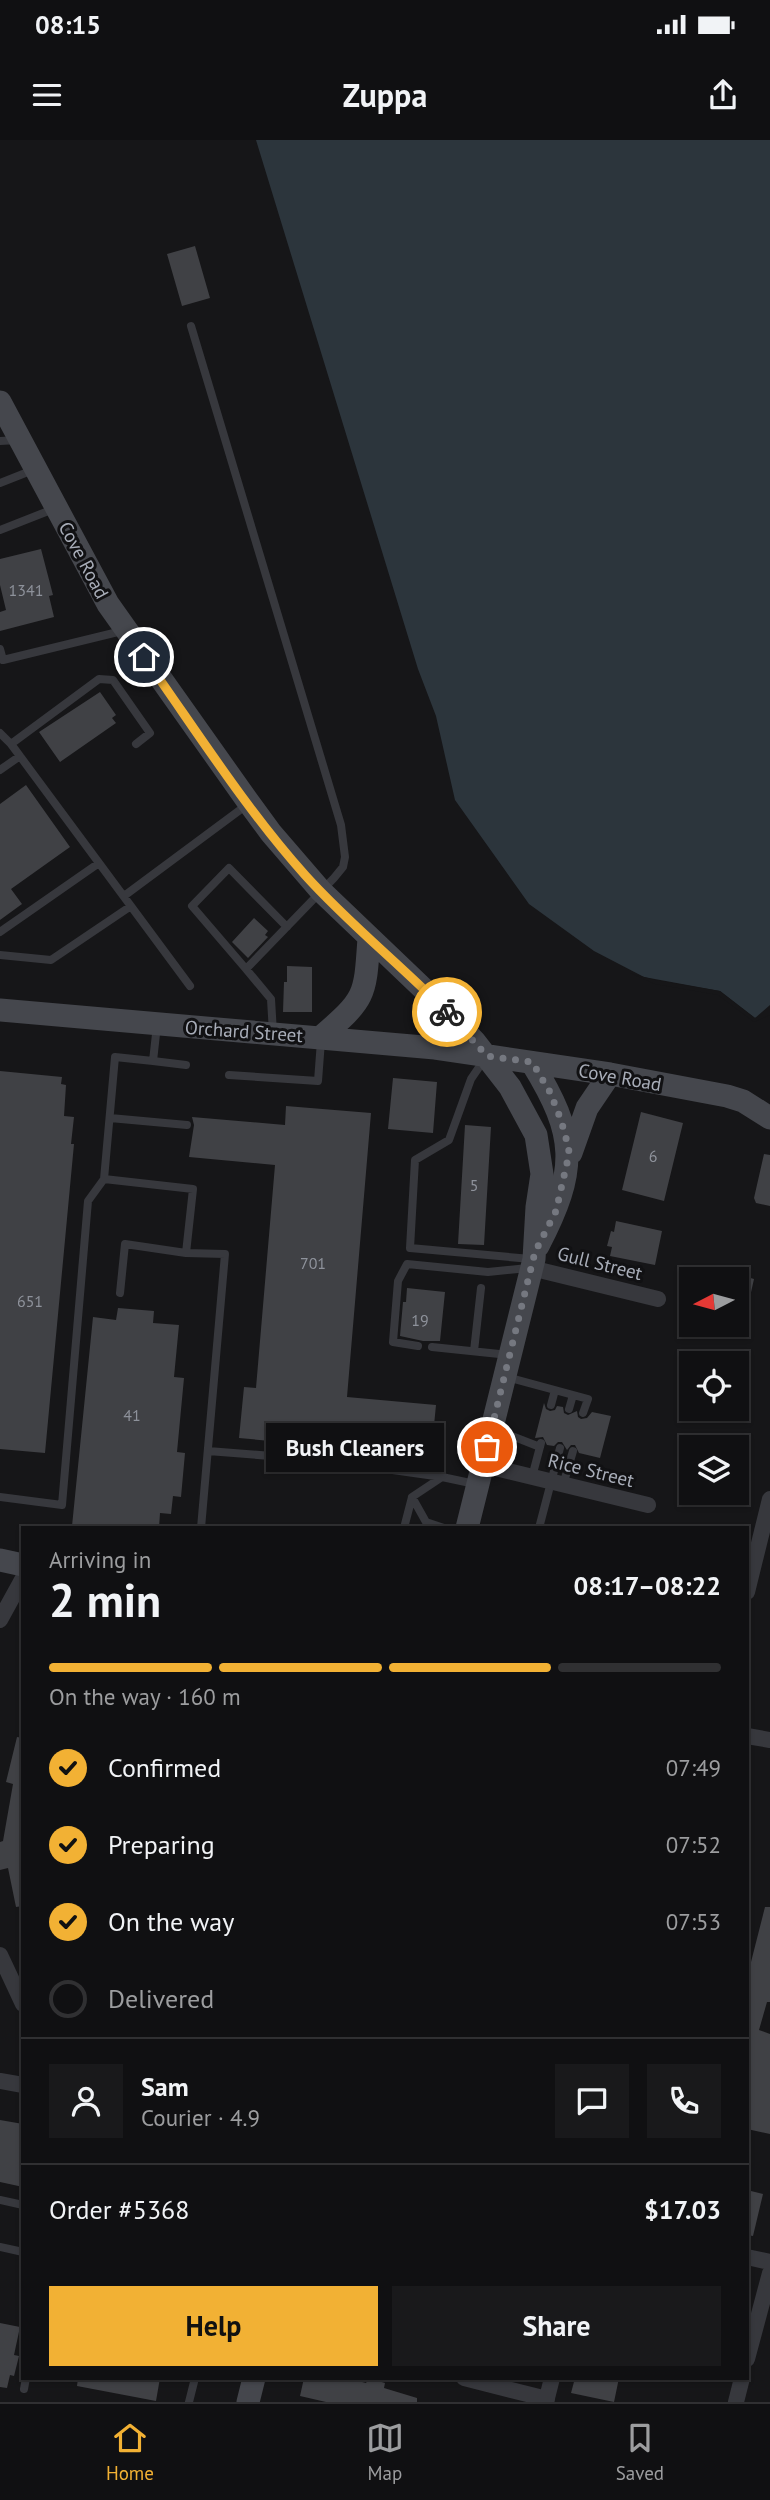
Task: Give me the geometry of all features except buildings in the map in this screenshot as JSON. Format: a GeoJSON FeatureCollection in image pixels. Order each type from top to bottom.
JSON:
{"type":"FeatureCollection","features":[{"type":"Feature","properties":{"kind":"main road","name":"Cove Road"},"geometry":{"type":"LineString","coordinates":[[0,402],[10,440],[35,469],[90,574],[125,631],[249,803],[288,854],[321,891],[440,1006],[487,1056],[610,1074],[736,1098],[770,1118]]}},
{"type":"Feature","properties":{"kind":"main road"},"geometry":{"type":"LineString","coordinates":[[321,1037],[354,1008],[360,999],[366,982],[369,938]]}},
{"type":"Feature","properties":{"kind":"main road","name":"Orchard Street"},"geometry":{"type":"LineString","coordinates":[[0,1010],[321,1037],[487,1056]]}},
{"type":"Feature","properties":{"kind":"main road"},"geometry":{"type":"LineString","coordinates":[[467,1526],[533,1260],[542,1174],[540,1147],[536,1135],[518,1100],[487,1056]]}},
{"type":"Feature","properties":{"kind":"main road"},"geometry":{"type":"LineString","coordinates":[[532,1062],[550,1092],[569,1149],[556,1211],[533,1260]]}},
{"type":"Feature","properties":{"kind":"main road"},"geometry":{"type":"LineString","coordinates":[[567,1163],[587,1108],[610,1074]]}},
{"type":"Feature","properties":{"kind":"main road"},"geometry":{"type":"LineString","coordinates":[[0,1560],[21,1565]]}},
{"type":"Feature","properties":{"kind":"main road"},"geometry":{"type":"LineString","coordinates":[[248,2402],[254,2380]]}},
{"type":"Feature","properties":{"kind":"street","name":"Gull Street"},"geometry":{"type":"LineString","coordinates":[[533,1260],[658,1298]]}},
{"type":"Feature","properties":{"kind":"street","name":"Rice Street"},"geometry":{"type":"LineString","coordinates":[[480,1475],[531,1477],[648,1506]]}},
{"type":"Feature","properties":{"kind":"street"},"geometry":{"type":"LineString","coordinates":[[749,1584],[770,1499]]}},
{"type":"Feature","properties":{"kind":"street"},"geometry":{"type":"LineString","coordinates":[[0,1620],[21,1582]]}},
{"type":"Feature","properties":{"kind":"street"},"geometry":{"type":"LineString","coordinates":[[749,1736],[770,1740]]}},
{"type":"Feature","properties":{"kind":"street"},"geometry":{"type":"LineString","coordinates":[[0,1955],[21,2000]]}},
{"type":"Feature","properties":{"kind":"street"},"geometry":{"type":"LineString","coordinates":[[0,2081],[21,2085]]}},
{"type":"Feature","properties":{"kind":"street"},"geometry":{"type":"LineString","coordinates":[[749,2257],[770,2262]]}},
{"type":"Feature","properties":{"kind":"street"},"geometry":{"type":"LineString","coordinates":[[749,2352],[770,2273]]}},
{"type":"Feature","properties":{"kind":"street"},"geometry":{"type":"LineString","coordinates":[[472,2380],[547,2400],[552,2380]]}},
{"type":"Feature","properties":{"kind":"street"},"geometry":{"type":"LineString","coordinates":[[736,2402],[742,2380]]}},
{"type":"Feature","properties":{"kind":"lane"},"geometry":{"type":"LineString","coordinates":[[191,327],[341,825],[345,847],[343,867],[246,969]]}},
{"type":"Feature","properties":{"kind":"lane"},"geometry":{"type":"LineString","coordinates":[[0,483],[35,469]]}},
{"type":"Feature","properties":{"kind":"lane"},"geometry":{"type":"LineString","coordinates":[[0,530],[56,508]]}},
{"type":"Feature","properties":{"kind":"lane"},"geometry":{"type":"LineString","coordinates":[[0,649],[3,660],[125,631]]}},
{"type":"Feature","properties":{"kind":"lane"},"geometry":{"type":"LineString","coordinates":[[11,744],[99,679],[113,680],[150,733],[136,744]]}},
{"type":"Feature","properties":{"kind":"lane"},"geometry":{"type":"LineString","coordinates":[[0,733],[11,744],[190,986]]}},
{"type":"Feature","properties":{"kind":"lane"},"geometry":{"type":"LineString","coordinates":[[0,770],[20,756]]}},
{"type":"Feature","properties":{"kind":"lane"},"geometry":{"type":"LineString","coordinates":[[124,896],[249,803]]}},
{"type":"Feature","properties":{"kind":"lane"},"geometry":{"type":"LineString","coordinates":[[0,932],[99,863]]}},
{"type":"Feature","properties":{"kind":"lane"},"geometry":{"type":"LineString","coordinates":[[273,1033],[271,999],[192,906],[229,868],[287,927]]}},
{"type":"Feature","properties":{"kind":"lane"},"geometry":{"type":"LineString","coordinates":[[0,955],[51,960],[131,906]]}},
{"type":"Feature","properties":{"kind":"lane"},"geometry":{"type":"LineString","coordinates":[[153,1061],[158,1024]]}},
{"type":"Feature","properties":{"kind":"lane"},"geometry":{"type":"LineString","coordinates":[[229,1075],[318,1082],[321,1037]]}},
{"type":"Feature","properties":{"kind":"lane"},"geometry":{"type":"LineString","coordinates":[[487,1056],[471,1079],[449,1140],[415,1160],[410,1248],[533,1260]]}},
{"type":"Feature","properties":{"kind":"lane"},"geometry":{"type":"LineString","coordinates":[[0,1497],[62,1505],[88,1201],[104,1179],[115,1057],[186,1065]]}},
{"type":"Feature","properties":{"kind":"lane"},"geometry":{"type":"LineString","coordinates":[[110,1118],[187,1125]]}},
{"type":"Feature","properties":{"kind":"lane"},"geometry":{"type":"LineString","coordinates":[[104,1179],[193,1189],[186,1253]]}},
{"type":"Feature","properties":{"kind":"lane"},"geometry":{"type":"LineString","coordinates":[[120,1293],[125,1244],[186,1253],[225,1254],[201,1526]]}},
{"type":"Feature","properties":{"kind":"lane"},"geometry":{"type":"LineString","coordinates":[[418,1346],[393,1342],[398,1281],[407,1264],[488,1272],[533,1260]]}},
{"type":"Feature","properties":{"kind":"lane"},"geometry":{"type":"LineString","coordinates":[[474,1351],[481,1288]]}},
{"type":"Feature","properties":{"kind":"lane"},"geometry":{"type":"LineString","coordinates":[[432,1347],[474,1351],[555,1390],[588,1399],[583,1413]]}},
{"type":"Feature","properties":{"kind":"lane"},"geometry":{"type":"LineString","coordinates":[[551,1405],[555,1390]]}},
{"type":"Feature","properties":{"kind":"lane"},"geometry":{"type":"LineString","coordinates":[[569,1409],[573,1395]]}},
{"type":"Feature","properties":{"kind":"lane"},"geometry":{"type":"LineString","coordinates":[[492,1429],[540,1445],[531,1477]]}},
{"type":"Feature","properties":{"kind":"lane"},"geometry":{"type":"LineString","coordinates":[[557,1483],[560,1448]]}},
{"type":"Feature","properties":{"kind":"lane"},"geometry":{"type":"LineString","coordinates":[[208,1451],[322,1460],[442,1477],[480,1475]]}},
{"type":"Feature","properties":{"kind":"lane"},"geometry":{"type":"LineString","coordinates":[[540,1526],[573,1451]]}},
{"type":"Feature","properties":{"kind":"lane"},"geometry":{"type":"LineString","coordinates":[[405,1526],[412,1497],[442,1477]]}},
{"type":"Feature","properties":{"kind":"lane"},"geometry":{"type":"LineString","coordinates":[[412,1497],[426,1522],[438,1526]]}},
{"type":"Feature","properties":{"kind":"lane"},"geometry":{"type":"LineString","coordinates":[[0,2200],[21,2205]]}},
{"type":"Feature","properties":{"kind":"lane"},"geometry":{"type":"LineString","coordinates":[[0,2247],[21,2252]]}},
{"type":"Feature","properties":{"kind":"lane"},"geometry":{"type":"LineString","coordinates":[[24,2389],[26,2380]]}},
{"type":"Feature","properties":{"kind":"lane"},"geometry":{"type":"LineString","coordinates":[[189,2402],[194,2380]]}},
{"type":"Feature","properties":{"kind":"shaded area"},"geometry":{"type":"Polygon","coordinates":[[[256,140],[770,140],[770,1011],[755,1018],[720,991],[644,977],[594,951],[529,904],[455,800],[436,716],[418,669],[256,140]]]}},
{"type":"Feature","properties":{"kind":"pier"},"geometry":{"type":"Polygon","coordinates":[[[630,973],[720,991],[755,1018],[770,1005],[770,1015],[754,1022],[718,995],[655,984],[630,973]]]}},
{"type":"Feature","properties":{"kind":"way so far"},"geometry":{"type":"LineString","coordinates":[[447,1012],[487,1056],[532,1062],[555,1102],[569,1149],[556,1211],[535,1252],[487,1447]]}},
{"type":"Feature","properties":{"kind":"place","name":"Bush Cleaners"},"geometry":{"type":"Point","coordinates":[487,1447]}},
{"type":"Feature","properties":{"kind":"route"},"geometry":{"type":"LineString","coordinates":[[144,657],[271,833],[304,873],[352,923],[447,1012]]}}]}
